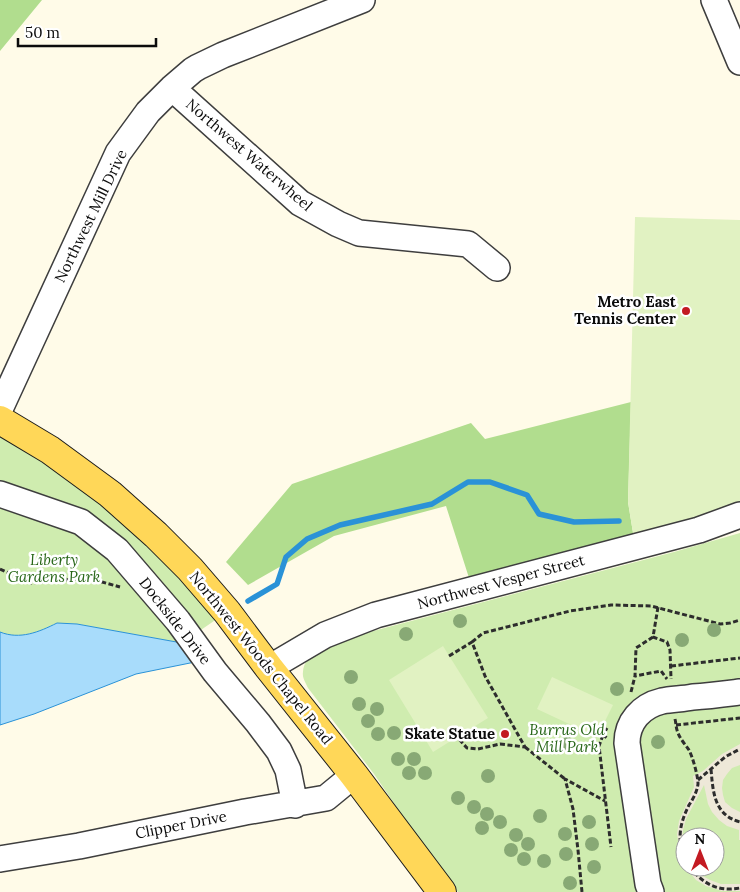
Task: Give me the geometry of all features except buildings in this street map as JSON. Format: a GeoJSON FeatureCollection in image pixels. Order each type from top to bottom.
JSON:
{"type":"FeatureCollection","features":[{"type":"Feature","properties":{"kind":"main road","name":"Northwest Woods Chapel Road"},"geometry":{"type":"LineString","coordinates":[[0,420],[50,450],[110,494],[156,535],[190,569],[227,612],[442,892]]}},
{"type":"Feature","properties":{"kind":"street","name":"Northwest Mill Drive"},"geometry":{"type":"LineString","coordinates":[[0,409],[118,153],[148,112],[193,70],[223,54],[362,0]]}},
{"type":"Feature","properties":{"kind":"street"},"geometry":{"type":"LineString","coordinates":[[714,0],[740,62]]}},
{"type":"Feature","properties":{"kind":"street","name":"Northwest Waterwheel"},"geometry":{"type":"LineString","coordinates":[[172,88],[300,203],[320,215],[360,233],[468,244],[497,268]]}},
{"type":"Feature","properties":{"kind":"street","name":"Dockside Drive"},"geometry":{"type":"LineString","coordinates":[[0,494],[81,522],[117,550],[178,621],[215,672],[279,751],[288,770],[295,804]]}},
{"type":"Feature","properties":{"kind":"street","name":"Northwest Vesper Street"},"geometry":{"type":"LineString","coordinates":[[269,668],[325,634],[376,615],[699,530],[740,514]]}},
{"type":"Feature","properties":{"kind":"street"},"geometry":{"type":"LineString","coordinates":[[650,892],[627,743],[630,725],[638,714],[649,706],[662,701],[740,692]]}},
{"type":"Feature","properties":{"kind":"street","name":"Clipper Drive"},"geometry":{"type":"LineString","coordinates":[[0,859],[79,846],[245,812],[326,798],[354,775]]}},
{"type":"Feature","properties":{"kind":"path"},"geometry":{"type":"LineString","coordinates":[[0,570],[31,583],[88,578],[125,588]]}},
{"type":"Feature","properties":{"kind":"path"},"geometry":{"type":"LineString","coordinates":[[449,656],[483,633],[570,611],[611,605],[658,607],[720,624],[740,620]]}},
{"type":"Feature","properties":{"kind":"path"},"geometry":{"type":"LineString","coordinates":[[653,637],[666,642],[670,650],[671,685],[661,671],[635,676],[636,648],[653,637],[658,607]]}},
{"type":"Feature","properties":{"kind":"path"},"geometry":{"type":"LineString","coordinates":[[472,642],[485,676],[525,747],[565,779],[605,801]]}},
{"type":"Feature","properties":{"kind":"path"},"geometry":{"type":"LineString","coordinates":[[670,666],[740,658]]}},
{"type":"Feature","properties":{"kind":"path"},"geometry":{"type":"LineString","coordinates":[[675,717],[679,737],[691,756],[698,780],[698,787],[684,815],[681,827]]}},
{"type":"Feature","properties":{"kind":"path"},"geometry":{"type":"LineString","coordinates":[[676,725],[740,718]]}},
{"type":"Feature","properties":{"kind":"path"},"geometry":{"type":"LineString","coordinates":[[603,735],[600,746],[611,847]]}},
{"type":"Feature","properties":{"kind":"path"},"geometry":{"type":"LineString","coordinates":[[457,737],[467,748],[478,749],[500,744],[525,747]]}},
{"type":"Feature","properties":{"kind":"path"},"geometry":{"type":"LineString","coordinates":[[698,780],[725,757],[740,749]]}},
{"type":"Feature","properties":{"kind":"path"},"geometry":{"type":"LineString","coordinates":[[711,768],[714,794],[720,809],[734,820],[740,822]]}},
{"type":"Feature","properties":{"kind":"path"},"geometry":{"type":"LineString","coordinates":[[565,779],[573,809],[582,892]]}},
{"type":"Feature","properties":{"kind":"path"},"geometry":{"type":"LineString","coordinates":[[698,877],[715,887],[726,890],[740,888]]}},
{"type":"Feature","properties":{"kind":"green space"},"geometry":{"type":"Polygon","coordinates":[[[0,0],[42,0],[0,51],[0,0]]]}},
{"type":"Feature","properties":{"kind":"green space","name":"Metro East Tennis Center"},"geometry":{"type":"Polygon","coordinates":[[[635,217],[740,220],[740,504],[634,539],[628,502],[635,217]]]}},
{"type":"Feature","properties":{"kind":"green space"},"geometry":{"type":"Polygon","coordinates":[[[631,402],[628,502],[634,539],[470,581],[446,506],[334,536],[248,585],[226,562],[292,484],[471,423],[485,439],[631,402]]]}},
{"type":"Feature","properties":{"kind":"green space","name":"Liberty Gardens Park"},"geometry":{"type":"Polygon","coordinates":[[[0,422],[50,450],[227,612],[182,643],[77,624],[57,623],[40,632],[22,635],[6,635],[0,632],[0,422]]]}},
{"type":"Feature","properties":{"kind":"green space","name":"Burrus Old Mill Park"},"geometry":{"type":"Polygon","coordinates":[[[740,533],[740,892],[458,892],[430,856],[374,774],[308,688],[303,674],[307,660],[322,648],[339,640],[740,533]]]}},
{"type":"Feature","properties":{"kind":"green space"},"geometry":{"type":"Polygon","coordinates":[[[443,646],[488,718],[433,752],[389,680],[443,646]]]}},
{"type":"Feature","properties":{"kind":"green space"},"geometry":{"type":"Polygon","coordinates":[[[552,677],[613,705],[597,737],[537,709],[552,677]]]}},
{"type":"Feature","properties":{"kind":"shaded area"},"geometry":{"type":"Polygon","coordinates":[[[740,744],[740,765],[732,768],[727,774],[723,780],[722,788],[725,802],[740,812],[740,840],[739,830],[727,826],[712,812],[708,804],[704,785],[684,827],[678,827],[694,787],[693,776],[703,771],[722,754],[740,744]]]}},
{"type":"Feature","properties":{"kind":"shaded area"},"geometry":{"type":"Polygon","coordinates":[[[693,877],[705,877],[721,884],[740,884],[740,891],[722,891],[706,886],[693,877]]]}},
{"type":"Feature","properties":{"kind":"water"},"geometry":{"type":"Polygon","coordinates":[[[57,623],[77,624],[182,643],[195,662],[136,674],[34,714],[0,725],[0,632],[15,635],[29,634],[57,623]]]}},
{"type":"Feature","properties":{"kind":"waterway"},"geometry":{"type":"LineString","coordinates":[[248,601],[277,584],[286,557],[307,539],[340,525],[432,504],[468,482],[490,482],[527,495],[539,514],[574,522],[619,521]]}},
{"type":"Feature","properties":{"kind":"place","name":"Metro East Tennis Center"},"geometry":{"type":"Point","coordinates":[686,311]}},
{"type":"Feature","properties":{"kind":"place","name":"Skate Statue"},"geometry":{"type":"Point","coordinates":[505,734]}}]}
